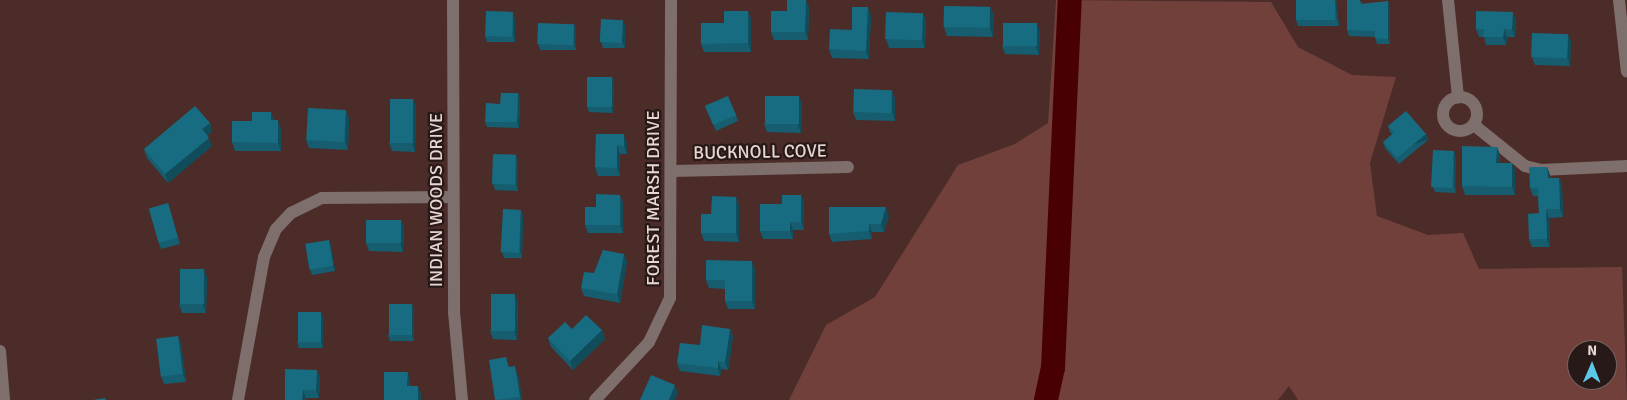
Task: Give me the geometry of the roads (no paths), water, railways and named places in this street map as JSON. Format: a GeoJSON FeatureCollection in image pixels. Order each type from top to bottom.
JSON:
{"type":"FeatureCollection","features":[{"type":"Feature","properties":{"kind":"street","name":"INDIAN WOODS DRIVE"},"geometry":{"type":"LineString","coordinates":[[453,0],[453,197],[462,400]]}},
{"type":"Feature","properties":{"kind":"street","name":"FOREST MARSH DRIVE"},"geometry":{"type":"LineString","coordinates":[[595,400],[649,342],[670,298],[672,171],[671,0]]}},
{"type":"Feature","properties":{"kind":"street"},"geometry":{"type":"LineString","coordinates":[[1448,0],[1458,97]]}},
{"type":"Feature","properties":{"kind":"street"},"geometry":{"type":"LineString","coordinates":[[1619,0],[1627,72]]}},
{"type":"Feature","properties":{"kind":"street"},"geometry":{"type":"LineString","coordinates":[[1625,52],[1627,37]]}},
{"type":"Feature","properties":{"kind":"street"},"geometry":{"type":"LineString","coordinates":[[1458,97],[1446,104],[1445,123],[1462,132],[1474,125]]}},
{"type":"Feature","properties":{"kind":"street"},"geometry":{"type":"LineString","coordinates":[[1458,97],[1475,106],[1474,125]]}},
{"type":"Feature","properties":{"kind":"street"},"geometry":{"type":"LineString","coordinates":[[1474,125],[1525,166],[1541,170],[1627,166]]}},
{"type":"Feature","properties":{"kind":"street","name":"BUCKNOLL COVE"},"geometry":{"type":"LineString","coordinates":[[672,171],[848,167]]}},
{"type":"Feature","properties":{"kind":"street"},"geometry":{"type":"LineString","coordinates":[[238,400],[264,257],[276,229],[291,213],[322,198],[453,197]]}},
{"type":"Feature","properties":{"kind":"street"},"geometry":{"type":"LineString","coordinates":[[0,351],[1,385],[4,400]]}},
{"type":"Feature","properties":{"kind":"waterway"},"geometry":{"type":"LineString","coordinates":[[1046,400],[1053,368],[1070,0]]}}]}
